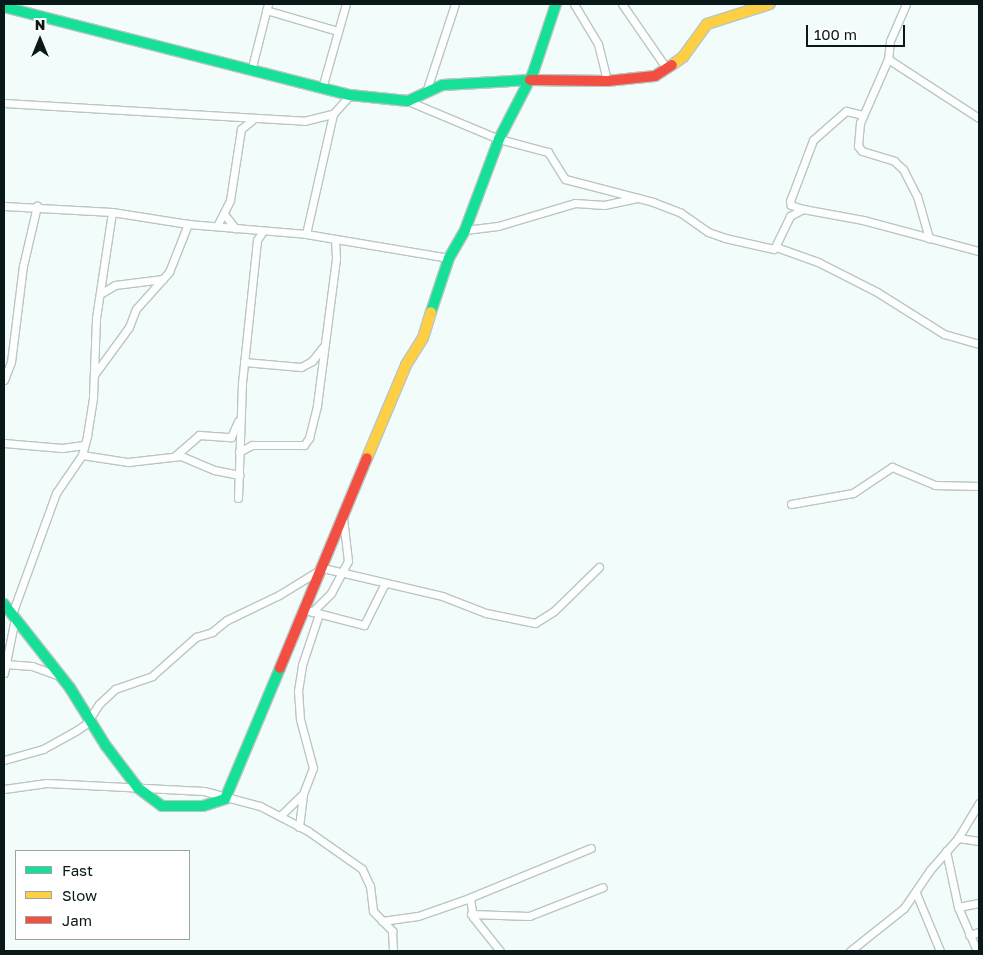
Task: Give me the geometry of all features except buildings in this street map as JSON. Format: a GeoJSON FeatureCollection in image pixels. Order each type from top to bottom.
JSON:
{"type":"FeatureCollection","features":[{"type":"Feature","properties":{"kind":"street"},"geometry":{"type":"LineString","coordinates":[[322,88],[346,4]]}},
{"type":"Feature","properties":{"kind":"street"},"geometry":{"type":"LineString","coordinates":[[426,92],[454,4]]}},
{"type":"Feature","properties":{"kind":"street"},"geometry":{"type":"LineString","coordinates":[[4,604],[60,676],[138,788],[162,806],[209,805],[228,796],[309,611],[322,568],[406,365],[423,338],[450,258],[465,230],[499,138],[528,80],[556,4]]}},
{"type":"Feature","properties":{"kind":"street"},"geometry":{"type":"LineString","coordinates":[[574,4],[598,44],[607,81]]}},
{"type":"Feature","properties":{"kind":"street"},"geometry":{"type":"LineString","coordinates":[[622,4],[667,69]]}},
{"type":"Feature","properties":{"kind":"street"},"geometry":{"type":"LineString","coordinates":[[408,101],[443,85],[528,80],[607,81],[644,78],[667,69],[683,57],[707,24],[770,4]]}},
{"type":"Feature","properties":{"kind":"street"},"geometry":{"type":"LineString","coordinates":[[906,4],[890,41],[888,60],[858,129],[859,149],[894,161],[903,169],[916,196],[929,238]]}},
{"type":"Feature","properties":{"kind":"street"},"geometry":{"type":"LineString","coordinates":[[4,7],[350,95],[408,101],[499,138],[548,152],[565,179],[639,198],[681,212],[713,235],[771,249],[776,247],[818,262],[877,292],[944,334],[979,344]]}},
{"type":"Feature","properties":{"kind":"street"},"geometry":{"type":"LineString","coordinates":[[251,71],[267,7],[338,31]]}},
{"type":"Feature","properties":{"kind":"street"},"geometry":{"type":"LineString","coordinates":[[888,60],[979,118]]}},
{"type":"Feature","properties":{"kind":"street"},"geometry":{"type":"LineString","coordinates":[[306,234],[333,114],[350,95]]}},
{"type":"Feature","properties":{"kind":"street"},"geometry":{"type":"LineString","coordinates":[[4,103],[154,109],[252,120],[304,120],[333,114]]}},
{"type":"Feature","properties":{"kind":"street"},"geometry":{"type":"LineString","coordinates":[[863,115],[846,112],[813,140],[790,201],[791,205],[863,220],[979,251]]}},
{"type":"Feature","properties":{"kind":"street"},"geometry":{"type":"LineString","coordinates":[[217,226],[224,214],[236,177],[241,129],[252,120]]}},
{"type":"Feature","properties":{"kind":"street"},"geometry":{"type":"LineString","coordinates":[[465,230],[498,226],[575,203],[604,205],[639,198]]}},
{"type":"Feature","properties":{"kind":"street"},"geometry":{"type":"LineString","coordinates":[[4,206],[37,206],[112,212],[188,224],[306,234],[450,258]]}},
{"type":"Feature","properties":{"kind":"street"},"geometry":{"type":"LineString","coordinates":[[4,380],[11,362],[23,266],[37,206]]}},
{"type":"Feature","properties":{"kind":"street"},"geometry":{"type":"LineString","coordinates":[[776,247],[790,216],[803,209]]}},
{"type":"Feature","properties":{"kind":"street"},"geometry":{"type":"LineString","coordinates":[[4,673],[14,616],[60,483],[82,455],[94,376],[93,344],[112,212]]}},
{"type":"Feature","properties":{"kind":"street"},"geometry":{"type":"LineString","coordinates":[[224,214],[235,228]]}},
{"type":"Feature","properties":{"kind":"street"},"geometry":{"type":"LineString","coordinates":[[94,376],[100,362],[130,327],[136,310],[169,272],[188,224]]}},
{"type":"Feature","properties":{"kind":"street"},"geometry":{"type":"LineString","coordinates":[[251,230],[257,240]]}},
{"type":"Feature","properties":{"kind":"street"},"geometry":{"type":"LineString","coordinates":[[238,498],[240,475],[239,417],[244,362],[257,240],[264,231]]}},
{"type":"Feature","properties":{"kind":"street"},"geometry":{"type":"LineString","coordinates":[[239,452],[252,445],[307,444],[313,427],[336,258],[335,240]]}},
{"type":"Feature","properties":{"kind":"street"},"geometry":{"type":"LineString","coordinates":[[100,295],[115,285],[163,279]]}},
{"type":"Feature","properties":{"kind":"street"},"geometry":{"type":"LineString","coordinates":[[244,362],[301,367],[312,361],[324,346]]}},
{"type":"Feature","properties":{"kind":"street"},"geometry":{"type":"LineString","coordinates":[[174,456],[199,435],[231,437],[239,417]]}},
{"type":"Feature","properties":{"kind":"street"},"geometry":{"type":"LineString","coordinates":[[4,442],[62,448],[84,445]]}},
{"type":"Feature","properties":{"kind":"street"},"geometry":{"type":"LineString","coordinates":[[82,455],[128,462],[174,456],[240,475]]}},
{"type":"Feature","properties":{"kind":"street"},"geometry":{"type":"LineString","coordinates":[[791,504],[853,493],[892,467],[936,485],[979,486]]}},
{"type":"Feature","properties":{"kind":"street"},"geometry":{"type":"LineString","coordinates":[[309,611],[332,592],[344,571],[349,557],[343,518]]}},
{"type":"Feature","properties":{"kind":"street"},"geometry":{"type":"LineString","coordinates":[[4,760],[43,749],[89,720],[99,704],[115,689],[152,676],[196,637],[212,632],[227,620],[279,595],[322,568],[344,571],[442,596],[486,613],[535,623],[549,615],[599,567]]}},
{"type":"Feature","properties":{"kind":"street"},"geometry":{"type":"LineString","coordinates":[[309,611],[364,625],[385,583]]}},
{"type":"Feature","properties":{"kind":"street"},"geometry":{"type":"LineString","coordinates":[[299,826],[303,794],[312,763],[300,719],[298,691],[302,665],[320,614]]}},
{"type":"Feature","properties":{"kind":"street"},"geometry":{"type":"LineString","coordinates":[[5,664],[32,666],[60,676]]}},
{"type":"Feature","properties":{"kind":"street"},"geometry":{"type":"LineString","coordinates":[[4,789],[47,783],[138,788],[228,796],[280,816],[299,826],[362,869],[370,886],[374,911],[392,931],[393,951]]}},
{"type":"Feature","properties":{"kind":"street"},"geometry":{"type":"LineString","coordinates":[[280,816],[303,794]]}},
{"type":"Feature","properties":{"kind":"street"},"geometry":{"type":"LineString","coordinates":[[850,951],[891,920],[916,894],[946,851],[958,838],[979,803]]}},
{"type":"Feature","properties":{"kind":"street"},"geometry":{"type":"LineString","coordinates":[[958,838],[979,841]]}},
{"type":"Feature","properties":{"kind":"street"},"geometry":{"type":"LineString","coordinates":[[382,921],[418,916],[470,898],[591,848]]}},
{"type":"Feature","properties":{"kind":"street"},"geometry":{"type":"LineString","coordinates":[[946,851],[958,907],[977,951]]}},
{"type":"Feature","properties":{"kind":"street"},"geometry":{"type":"LineString","coordinates":[[471,914],[529,916],[603,887]]}},
{"type":"Feature","properties":{"kind":"street"},"geometry":{"type":"LineString","coordinates":[[916,894],[940,951]]}},
{"type":"Feature","properties":{"kind":"street"},"geometry":{"type":"LineString","coordinates":[[470,898],[471,914],[500,951]]}},
{"type":"Feature","properties":{"kind":"street"},"geometry":{"type":"LineString","coordinates":[[958,907],[979,903]]}},
{"type":"Feature","properties":{"kind":"street"},"geometry":{"type":"LineString","coordinates":[[969,935],[979,932]]}},
{"type":"Feature","properties":{"kind":"traffic: fast"},"geometry":{"type":"LineString","coordinates":[[431,312],[449,258],[465,230],[499,139],[533,73],[556,4]]}},
{"type":"Feature","properties":{"kind":"traffic: fast"},"geometry":{"type":"LineString","coordinates":[[4,7],[350,95],[408,101],[443,85],[530,80]]}},
{"type":"Feature","properties":{"kind":"traffic: fast"},"geometry":{"type":"LineString","coordinates":[[4,604],[70,688],[106,746],[138,788],[162,806],[203,806],[225,799],[280,668]]}},
{"type":"Feature","properties":{"kind":"traffic: slow"},"geometry":{"type":"LineString","coordinates":[[672,65],[683,57],[707,24],[770,4]]}},
{"type":"Feature","properties":{"kind":"traffic: slow"},"geometry":{"type":"LineString","coordinates":[[367,458],[406,365],[423,338],[431,312]]}},
{"type":"Feature","properties":{"kind":"traffic: jam"},"geometry":{"type":"LineString","coordinates":[[530,80],[607,81],[655,76],[672,65]]}},
{"type":"Feature","properties":{"kind":"traffic: jam"},"geometry":{"type":"LineString","coordinates":[[280,668],[367,458]]}}]}
